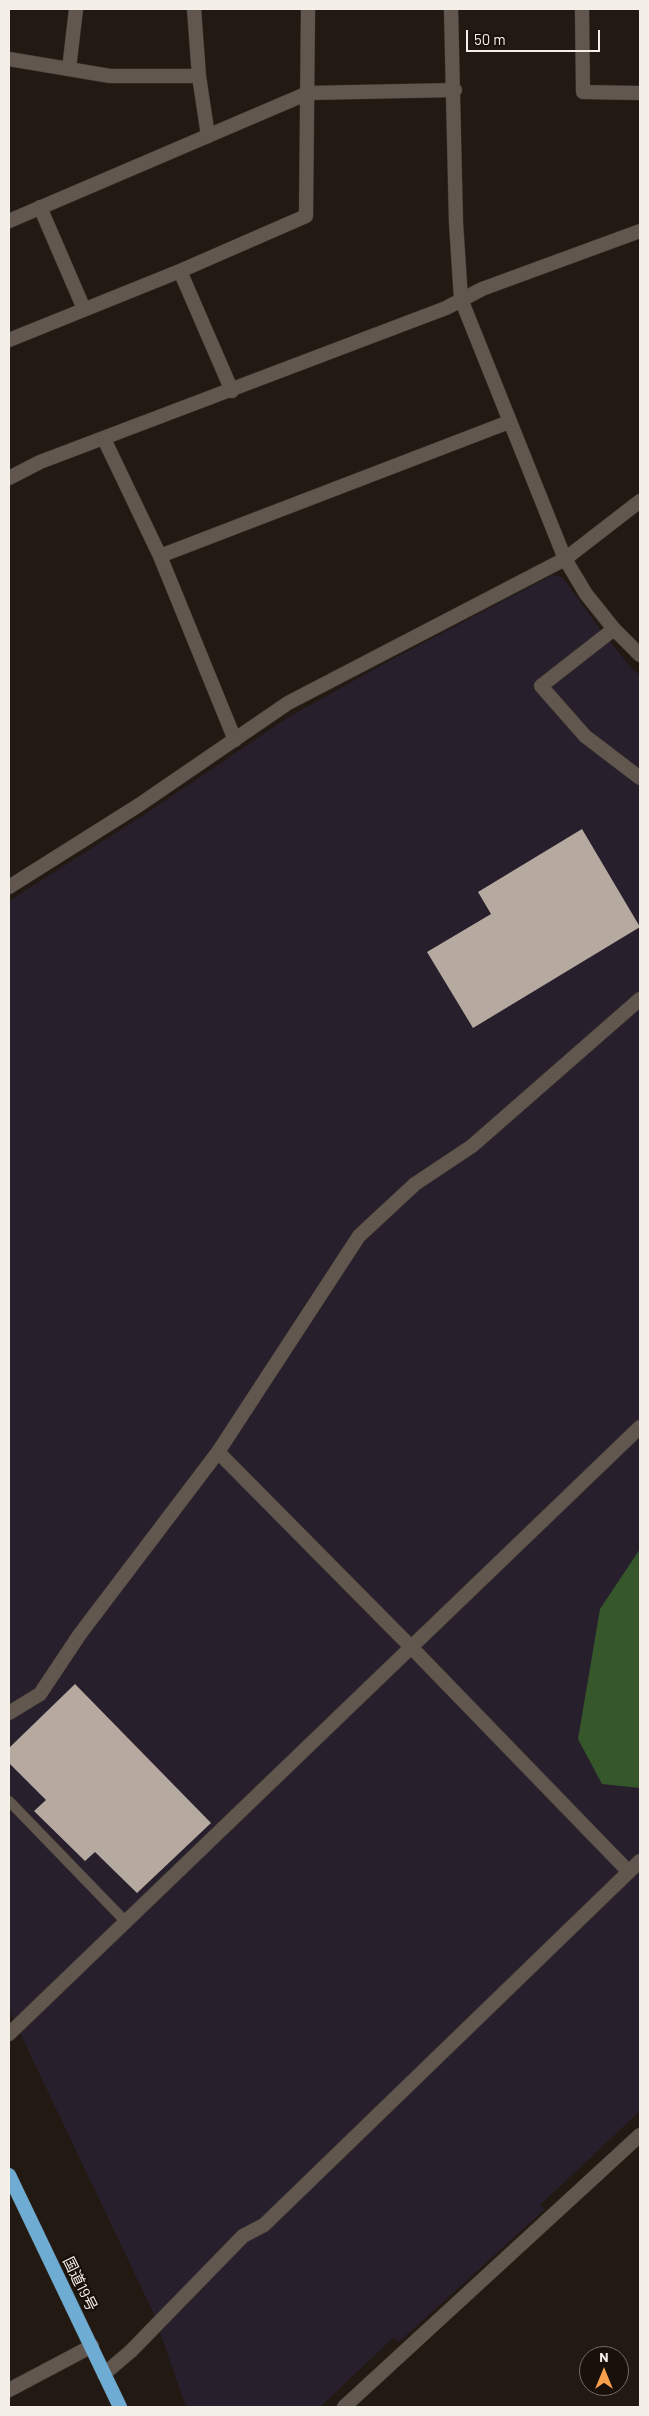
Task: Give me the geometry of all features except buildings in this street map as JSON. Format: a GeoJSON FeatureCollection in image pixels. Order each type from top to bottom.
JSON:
{"type":"FeatureCollection","features":[{"type":"Feature","properties":{"kind":"highway","name":"国道19号"},"geometry":{"type":"LineString","coordinates":[[9,2175],[120,2407]]}},
{"type":"Feature","properties":{"kind":"street"},"geometry":{"type":"LineString","coordinates":[[70,69],[76,9]]}},
{"type":"Feature","properties":{"kind":"street"},"geometry":{"type":"LineString","coordinates":[[194,9],[199,76],[208,136]]}},
{"type":"Feature","properties":{"kind":"street"},"geometry":{"type":"LineString","coordinates":[[9,340],[180,271],[306,216],[308,9]]}},
{"type":"Feature","properties":{"kind":"street"},"geometry":{"type":"LineString","coordinates":[[452,9],[456,223],[461,299],[565,559],[586,594],[614,630],[640,655]]}},
{"type":"Feature","properties":{"kind":"street"},"geometry":{"type":"LineString","coordinates":[[582,9],[583,92],[640,93]]}},
{"type":"Feature","properties":{"kind":"street"},"geometry":{"type":"LineString","coordinates":[[9,59],[110,76],[199,76]]}},
{"type":"Feature","properties":{"kind":"street"},"geometry":{"type":"LineString","coordinates":[[9,220],[308,93],[455,90]]}},
{"type":"Feature","properties":{"kind":"street"},"geometry":{"type":"LineString","coordinates":[[40,207],[84,309]]}},
{"type":"Feature","properties":{"kind":"street"},"geometry":{"type":"LineString","coordinates":[[9,478],[40,462],[232,391],[446,308],[482,290],[640,231]]}},
{"type":"Feature","properties":{"kind":"street"},"geometry":{"type":"LineString","coordinates":[[180,271],[232,391]]}},
{"type":"Feature","properties":{"kind":"street"},"geometry":{"type":"LineString","coordinates":[[160,556],[509,422]]}},
{"type":"Feature","properties":{"kind":"street"},"geometry":{"type":"LineString","coordinates":[[104,439],[160,556],[235,740]]}},
{"type":"Feature","properties":{"kind":"street"},"geometry":{"type":"LineString","coordinates":[[9,887],[139,805],[288,703],[565,559],[640,502]]}},
{"type":"Feature","properties":{"kind":"street"},"geometry":{"type":"LineString","coordinates":[[614,630],[541,686],[585,736],[640,778]]}},
{"type":"Feature","properties":{"kind":"street"},"geometry":{"type":"LineString","coordinates":[[9,1713],[40,1694],[80,1634],[218,1452],[359,1236],[415,1184],[472,1146],[637,1008]]}},
{"type":"Feature","properties":{"kind":"street"},"geometry":{"type":"LineString","coordinates":[[9,2034],[640,1427]]}},
{"type":"Feature","properties":{"kind":"street"},"geometry":{"type":"LineString","coordinates":[[218,1452],[412,1648],[629,1872]]}},
{"type":"Feature","properties":{"kind":"street"},"geometry":{"type":"LineString","coordinates":[[104,2374],[131,2351],[243,2236],[264,2225],[640,1861]]}},
{"type":"Feature","properties":{"kind":"street"},"geometry":{"type":"LineString","coordinates":[[350,2406],[640,2135]]}},
{"type":"Feature","properties":{"kind":"street"},"geometry":{"type":"LineString","coordinates":[[9,2390],[92,2346]]}},
{"type":"Feature","properties":{"kind":"lane"},"geometry":{"type":"LineString","coordinates":[[9,1801],[126,1922]]}},
{"type":"Feature","properties":{"kind":"shaded area"},"geometry":{"type":"Polygon","coordinates":[[[553,575],[563,578],[597,625],[632,669],[640,675],[640,2111],[540,2205],[545,2209],[399,2342],[394,2337],[320,2407],[186,2407],[153,2312],[9,2010],[9,901],[150,811],[287,718],[389,661],[553,575]]]}},
{"type":"Feature","properties":{"kind":"green space"},"geometry":{"type":"Polygon","coordinates":[[[640,1549],[640,1788],[602,1784],[578,1739],[600,1609],[640,1549]]]}}]}
